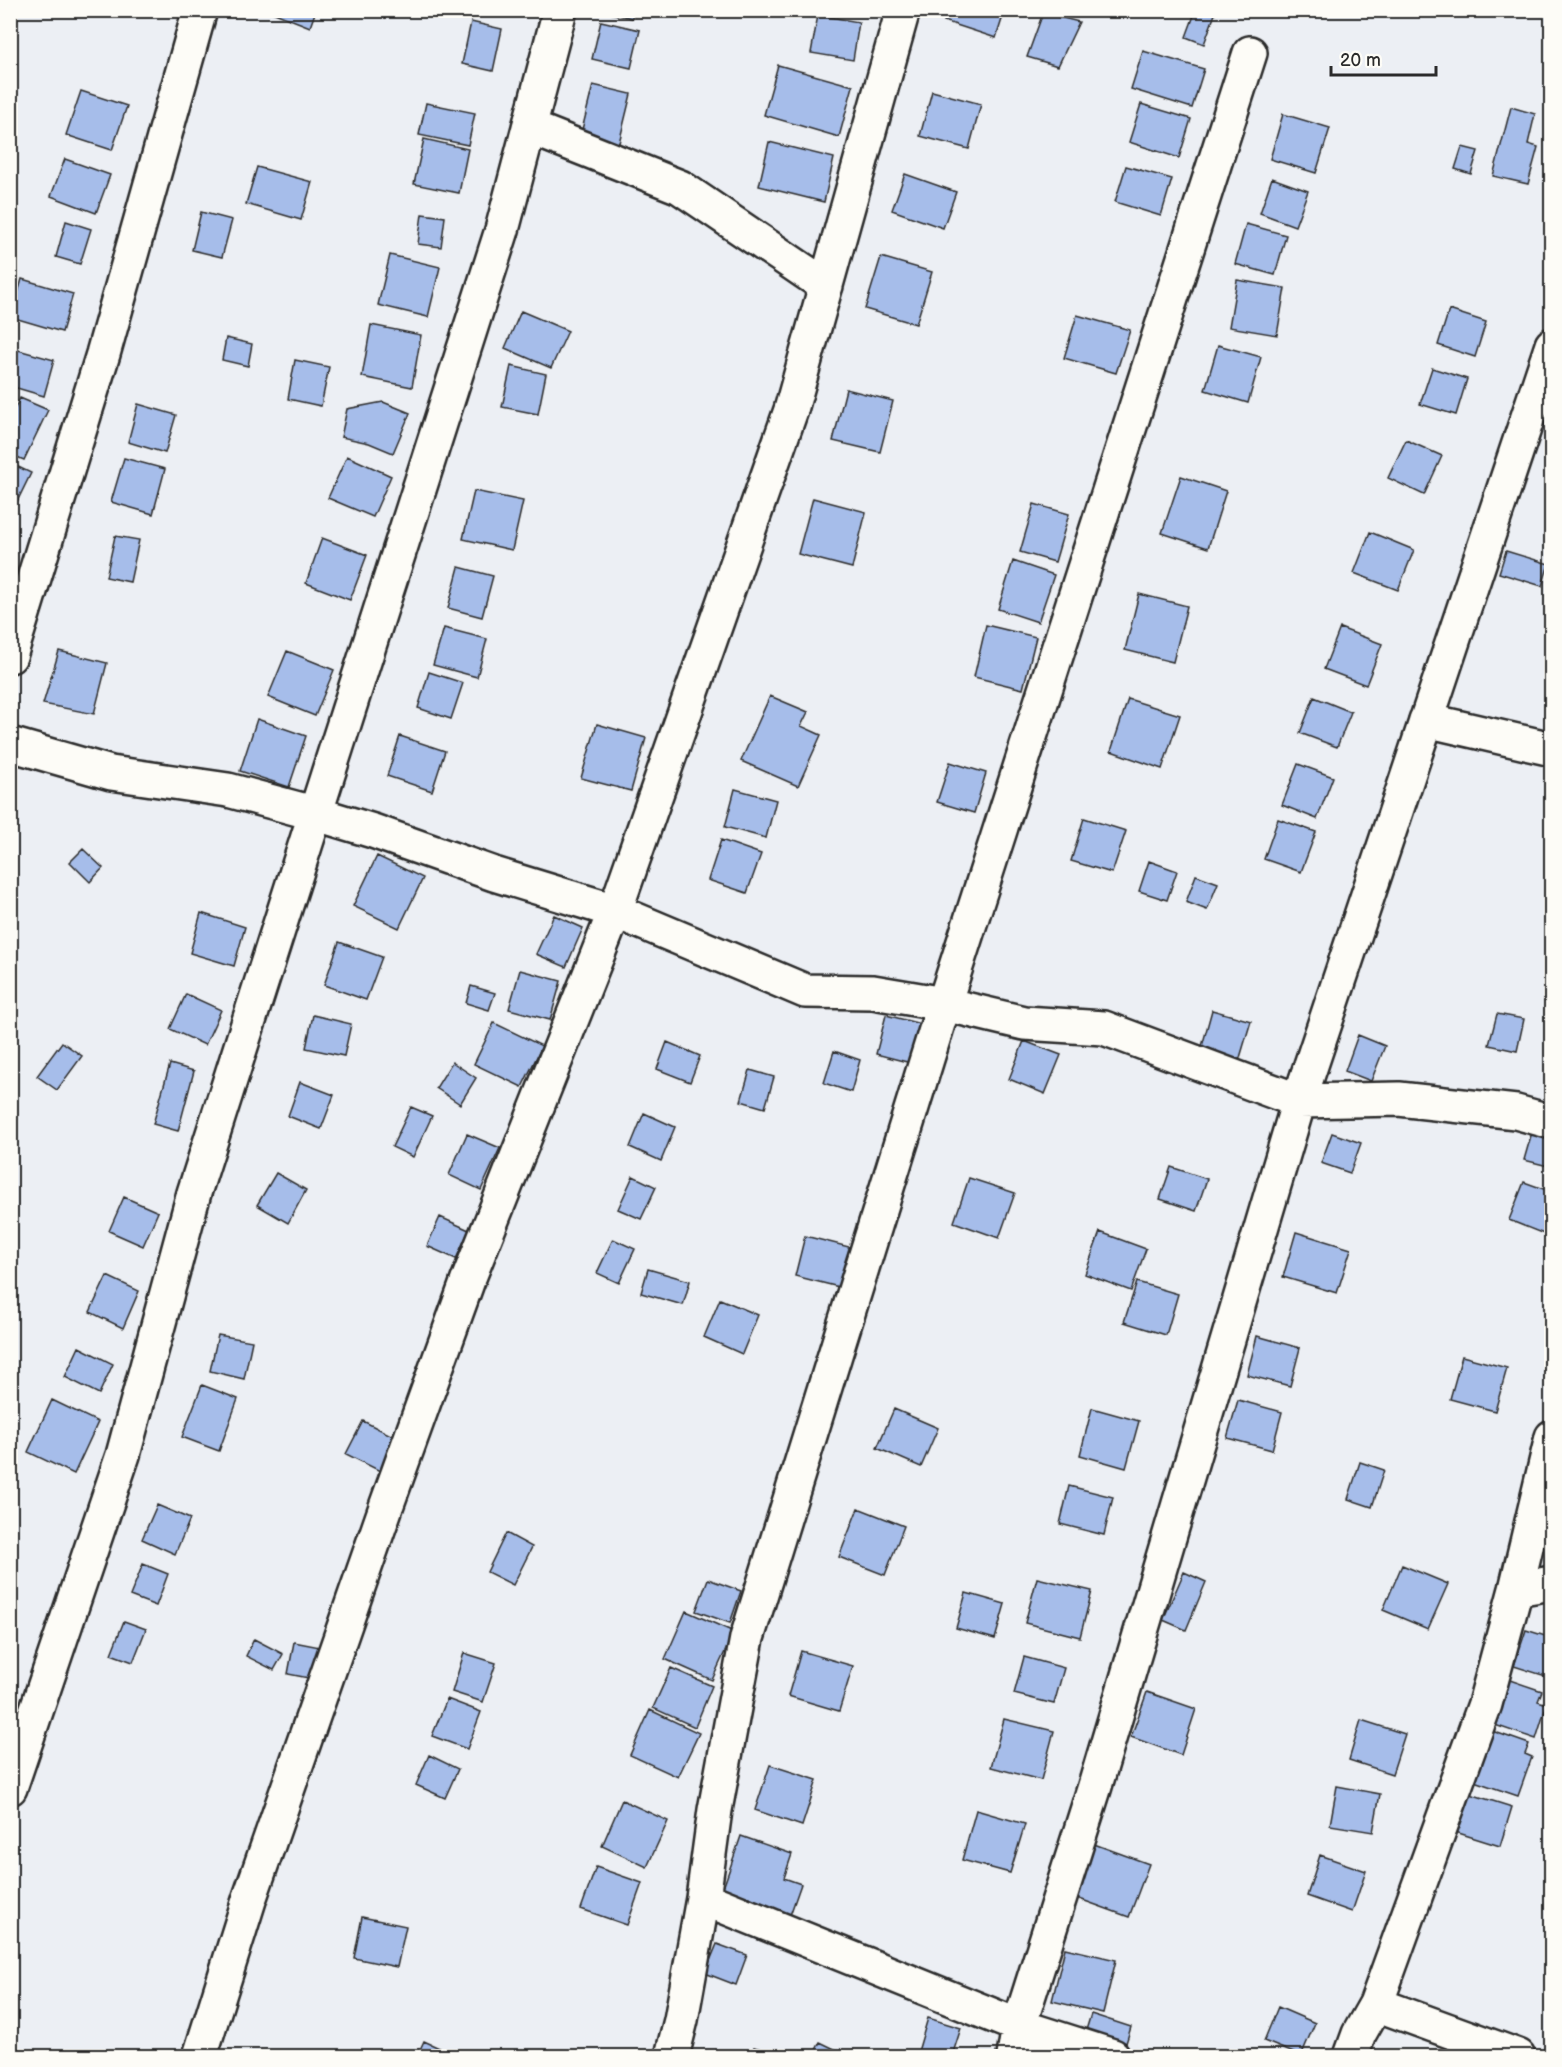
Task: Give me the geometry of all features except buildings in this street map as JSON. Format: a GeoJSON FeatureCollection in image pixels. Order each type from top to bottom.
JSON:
{"type":"FeatureCollection","features":[{"type":"Feature","properties":{"kind":"street"},"geometry":{"type":"LineString","coordinates":[[10,656],[100,365],[200,10]]}},
{"type":"Feature","properties":{"kind":"street"},"geometry":{"type":"LineString","coordinates":[[10,1788],[123,1455],[195,1193],[499,241],[560,10]]}},
{"type":"Feature","properties":{"kind":"street"},"geometry":{"type":"LineString","coordinates":[[200,2056],[250,1897],[395,1482],[468,1280],[615,910],[791,410],[903,10]]}},
{"type":"Feature","properties":{"kind":"street"},"geometry":{"type":"LineString","coordinates":[[672,2056],[681,2020],[703,1899],[715,1810],[747,1638],[944,1004],[1250,53]]}},
{"type":"Feature","properties":{"kind":"street"},"geometry":{"type":"LineString","coordinates":[[530,127],[680,187],[826,286]]}},
{"type":"Feature","properties":{"kind":"street"},"geometry":{"type":"LineString","coordinates":[[1017,2041],[1099,1775],[1299,1101],[1551,345]]}},
{"type":"Feature","properties":{"kind":"street"},"geometry":{"type":"LineString","coordinates":[[1426,720],[1551,749]]}},
{"type":"Feature","properties":{"kind":"street"},"geometry":{"type":"LineString","coordinates":[[10,744],[111,773],[228,790],[373,831],[494,874],[615,910],[805,991],[873,992],[944,1004],[1024,1023],[1104,1028],[1299,1101],[1399,1099],[1516,1112],[1551,1122]]}},
{"type":"Feature","properties":{"kind":"street"},"geometry":{"type":"LineString","coordinates":[[1351,2056],[1359,2034],[1376,2004],[1485,1704],[1516,1589],[1551,1437]]}},
{"type":"Feature","properties":{"kind":"street"},"geometry":{"type":"LineString","coordinates":[[1516,1589],[1551,1583]]}},
{"type":"Feature","properties":{"kind":"street"},"geometry":{"type":"LineString","coordinates":[[703,1899],[1017,2041],[1113,2056]]}},
{"type":"Feature","properties":{"kind":"street"},"geometry":{"type":"LineString","coordinates":[[1376,2004],[1518,2056]]}}]}
